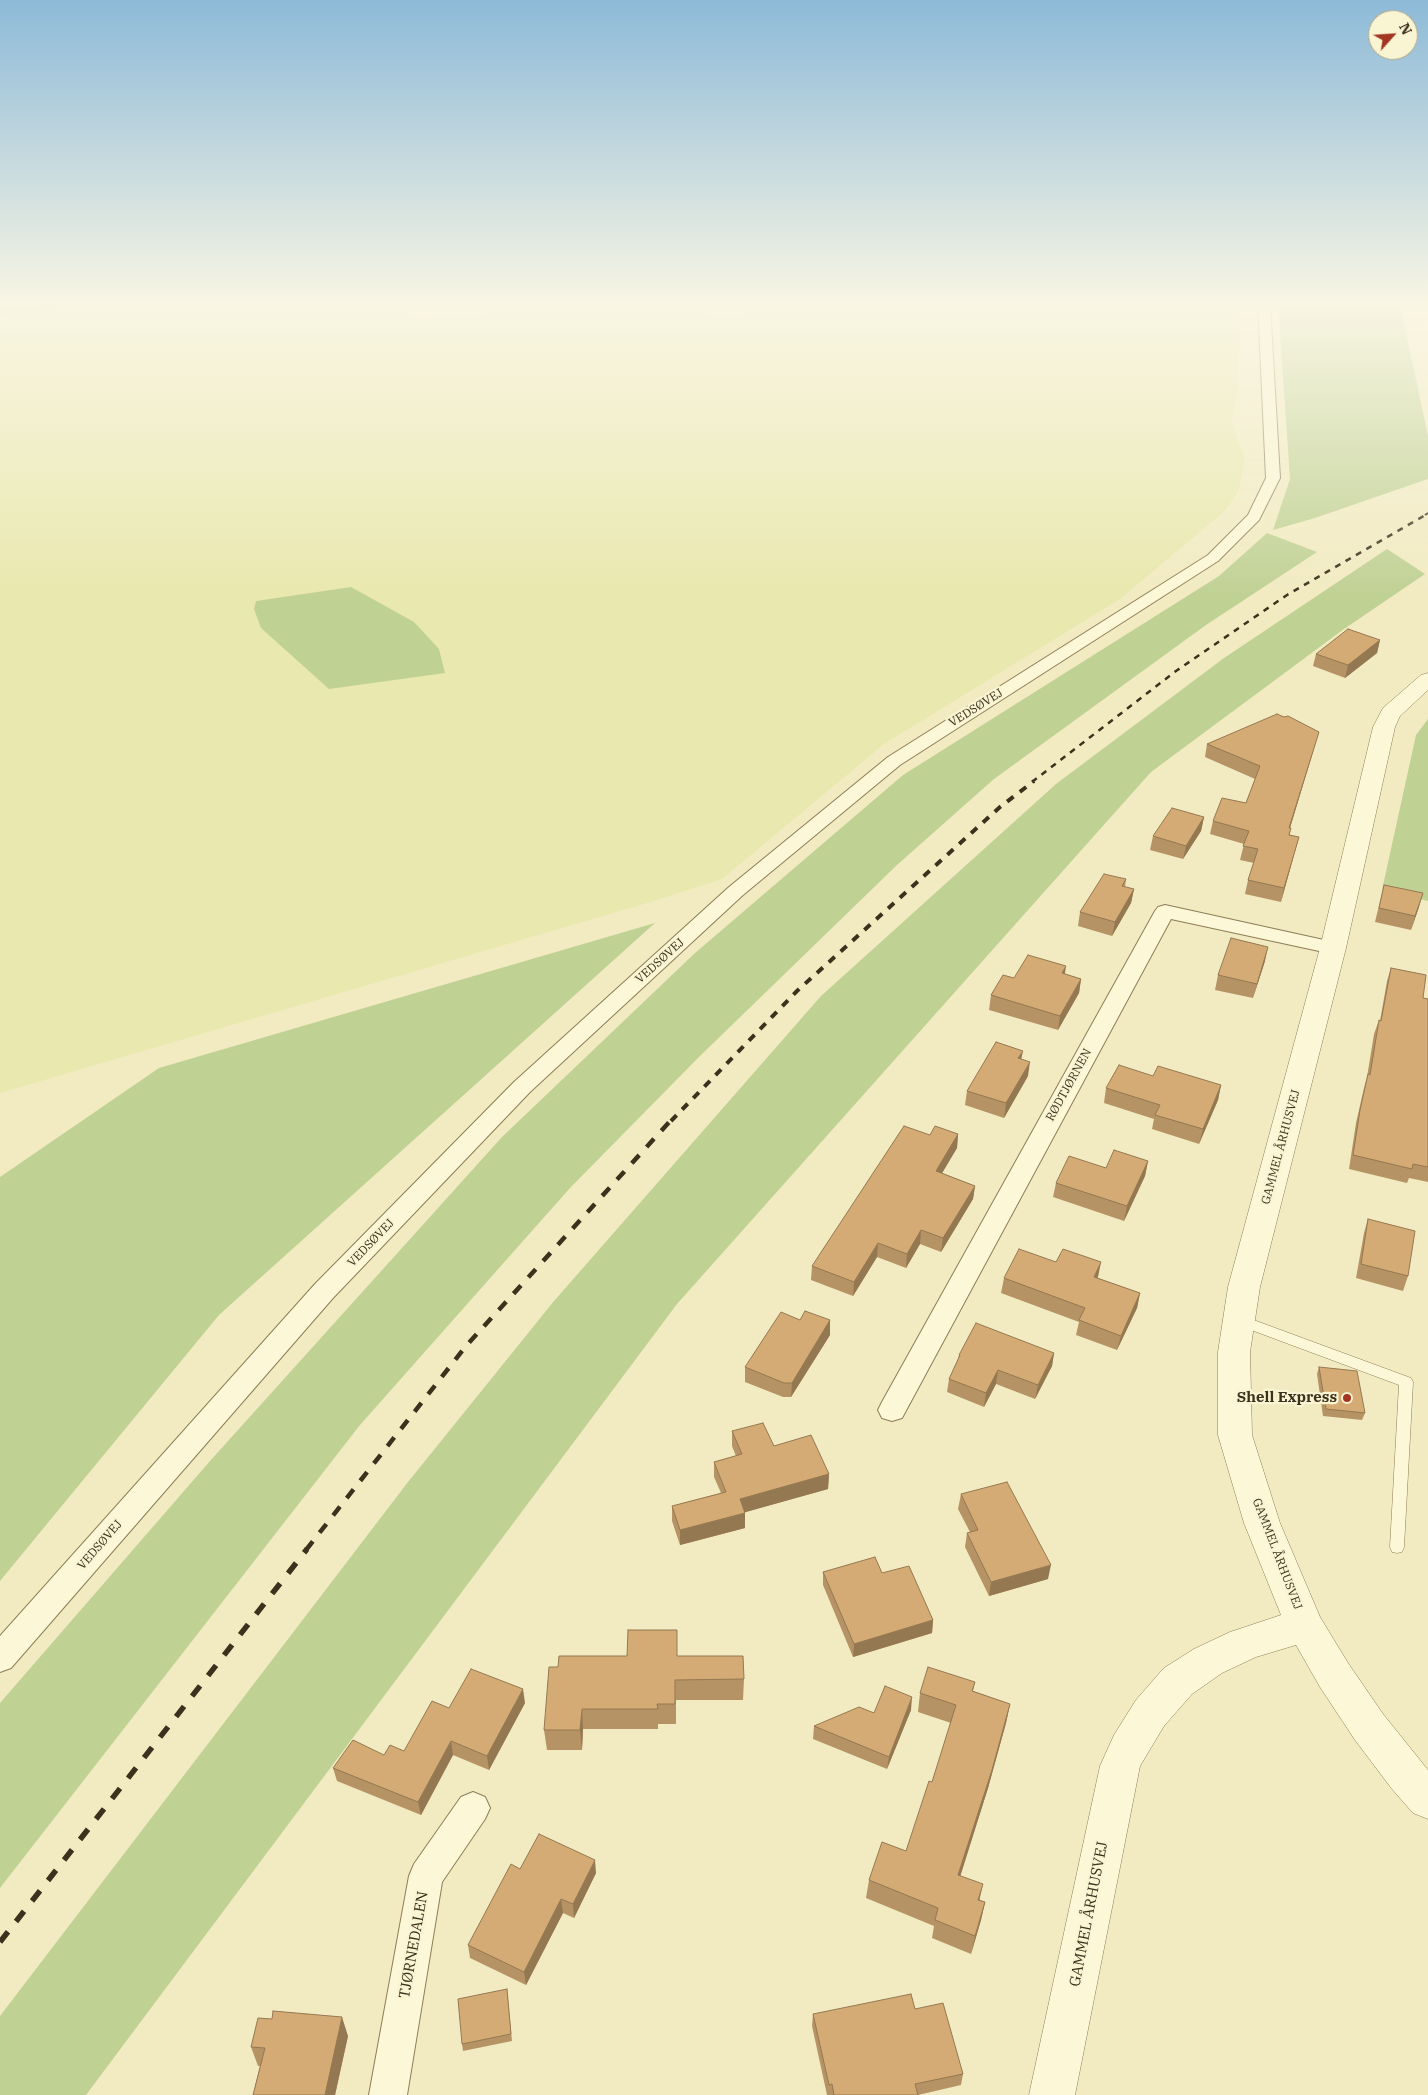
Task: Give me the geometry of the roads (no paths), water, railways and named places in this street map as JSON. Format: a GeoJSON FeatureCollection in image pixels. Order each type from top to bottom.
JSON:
{"type":"FeatureCollection","features":[{"type":"Feature","properties":{"kind":"street","name":"VEDSØVEJ"},"geometry":{"type":"LineString","coordinates":[[0,1658],[324,1291],[522,1087],[736,891],[894,761],[1213,558],[1254,517],[1273,478],[1269,402]]}},
{"type":"Feature","properties":{"kind":"street","name":"GAMMEL ÅRHUSVEJ"},"geometry":{"type":"LineString","coordinates":[[1428,679],[1391,713],[1384,727],[1333,948],[1246,1278],[1234,1352],[1235,1435],[1262,1523],[1305,1626],[1334,1675],[1369,1727],[1406,1775],[1428,1799]]}},
{"type":"Feature","properties":{"kind":"street","name":"RØDTJØRNEN"},"geometry":{"type":"LineString","coordinates":[[892,1410],[1165,911],[1333,948]]}},
{"type":"Feature","properties":{"kind":"street","name":"GAMMEL ÅRHUSVEJ"},"geometry":{"type":"LineString","coordinates":[[1052,2095],[1120,1766],[1128,1748],[1150,1713],[1178,1681],[1208,1661],[1244,1644],[1275,1633],[1305,1626]]}},
{"type":"Feature","properties":{"kind":"street","name":"TJØRNEDALEN"},"geometry":{"type":"LineString","coordinates":[[388,2095],[426,1876],[473,1808]]}},
{"type":"Feature","properties":{"kind":"lane"},"geometry":{"type":"LineString","coordinates":[[1238,1320],[1406,1382],[1397,1548]]}},
{"type":"Feature","properties":{"kind":"railway"},"geometry":{"type":"LineString","coordinates":[[1032,782],[1176,671],[1287,595],[1427,514]]}},
{"type":"Feature","properties":{"kind":"railway"},"geometry":{"type":"LineString","coordinates":[[671,1121],[797,991],[1000,807],[1034,781]]}},
{"type":"Feature","properties":{"kind":"railway"},"geometry":{"type":"LineString","coordinates":[[306,1550],[466,1346],[672,1119]]}},
{"type":"Feature","properties":{"kind":"railway"},"geometry":{"type":"LineString","coordinates":[[0,1942],[307,1549]]}},
{"type":"Feature","properties":{"kind":"place","name":"Shell Express"},"geometry":{"type":"Point","coordinates":[1347,1398]}}]}
